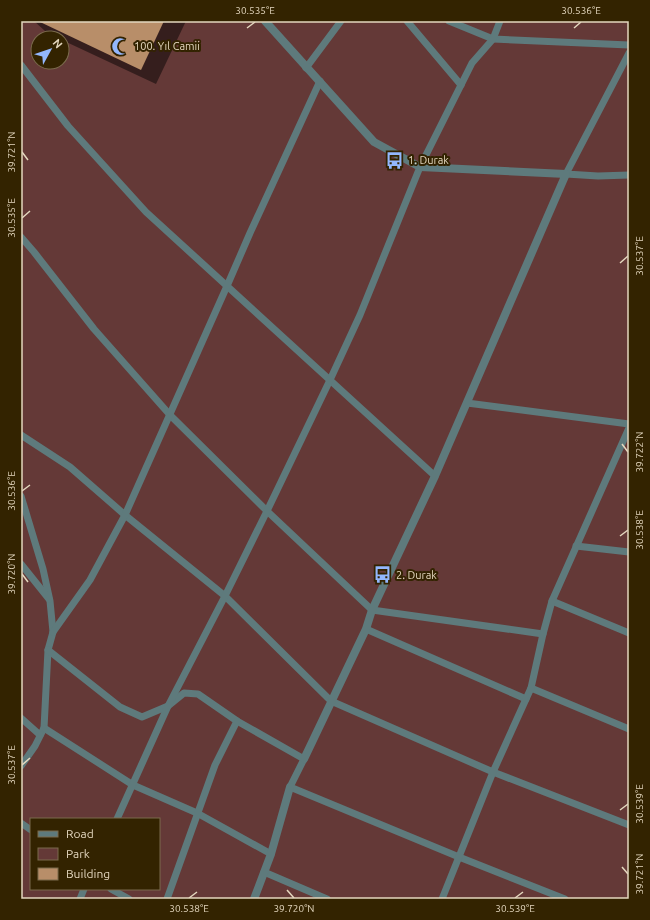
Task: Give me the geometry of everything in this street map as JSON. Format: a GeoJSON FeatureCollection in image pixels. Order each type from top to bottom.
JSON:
{"type":"FeatureCollection","features":[{"type":"Feature","properties":{"kind":"street"},"geometry":{"type":"LineString","coordinates":[[265,21],[374,142],[420,167],[566,174],[435,476],[372,610],[366,628],[304,759]]}},
{"type":"Feature","properties":{"kind":"street"},"geometry":{"type":"LineString","coordinates":[[254,899],[270,854],[290,787]]}},
{"type":"Feature","properties":{"kind":"lane"},"geometry":{"type":"LineString","coordinates":[[306,68],[341,21]]}},
{"type":"Feature","properties":{"kind":"lane"},"geometry":{"type":"LineString","coordinates":[[407,21],[461,85]]}},
{"type":"Feature","properties":{"kind":"lane"},"geometry":{"type":"LineString","coordinates":[[449,21],[493,39],[629,45]]}},
{"type":"Feature","properties":{"kind":"lane"},"geometry":{"type":"LineString","coordinates":[[117,818],[168,706],[267,511],[360,316],[420,167],[472,63],[493,39],[500,21]]}},
{"type":"Feature","properties":{"kind":"lane"},"geometry":{"type":"LineString","coordinates":[[629,53],[566,174],[598,176],[629,175]]}},
{"type":"Feature","properties":{"kind":"lane"},"geometry":{"type":"LineString","coordinates":[[21,65],[68,126],[146,212],[435,476]]}},
{"type":"Feature","properties":{"kind":"lane"},"geometry":{"type":"LineString","coordinates":[[21,766],[35,746],[44,728],[48,650],[54,632],[90,580],[125,515],[250,233],[320,81]]}},
{"type":"Feature","properties":{"kind":"lane"},"geometry":{"type":"LineString","coordinates":[[21,237],[94,329],[170,415],[267,511],[372,610],[543,634]]}},
{"type":"Feature","properties":{"kind":"lane"},"geometry":{"type":"LineString","coordinates":[[467,403],[629,424]]}},
{"type":"Feature","properties":{"kind":"lane"},"geometry":{"type":"LineString","coordinates":[[442,899],[492,772],[531,688],[552,600],[629,428]]}},
{"type":"Feature","properties":{"kind":"lane"},"geometry":{"type":"LineString","coordinates":[[21,435],[70,467],[125,515],[225,596],[331,701],[492,772],[629,825]]}},
{"type":"Feature","properties":{"kind":"lane"},"geometry":{"type":"LineString","coordinates":[[21,496],[43,569],[50,601],[54,632]]}},
{"type":"Feature","properties":{"kind":"lane"},"geometry":{"type":"LineString","coordinates":[[576,546],[629,552]]}},
{"type":"Feature","properties":{"kind":"lane"},"geometry":{"type":"LineString","coordinates":[[21,564],[50,601]]}},
{"type":"Feature","properties":{"kind":"lane"},"geometry":{"type":"LineString","coordinates":[[552,600],[629,633]]}},
{"type":"Feature","properties":{"kind":"lane"},"geometry":{"type":"LineString","coordinates":[[366,628],[526,699]]}},
{"type":"Feature","properties":{"kind":"lane"},"geometry":{"type":"LineString","coordinates":[[48,650],[120,707],[142,717],[168,706],[184,693],[198,694],[237,721],[304,759],[290,787],[565,899]]}},
{"type":"Feature","properties":{"kind":"lane"},"geometry":{"type":"LineString","coordinates":[[531,688],[629,729]]}},
{"type":"Feature","properties":{"kind":"lane"},"geometry":{"type":"LineString","coordinates":[[21,718],[40,735]]}},
{"type":"Feature","properties":{"kind":"lane"},"geometry":{"type":"LineString","coordinates":[[167,899],[215,765],[237,721]]}},
{"type":"Feature","properties":{"kind":"lane"},"geometry":{"type":"LineString","coordinates":[[44,728],[133,784],[197,813],[270,854]]}},
{"type":"Feature","properties":{"kind":"lane"},"geometry":{"type":"LineString","coordinates":[[21,823],[30,829]]}},
{"type":"Feature","properties":{"kind":"lane"},"geometry":{"type":"LineString","coordinates":[[264,872],[327,899]]}},
{"type":"Feature","properties":{"kind":"lane"},"geometry":{"type":"LineString","coordinates":[[113,890],[129,899]]}},
{"type":"Feature","properties":{"kind":"green space"},"geometry":{"type":"Polygon","coordinates":[[[21,21],[629,21],[629,899],[21,899],[21,21]]]}},
{"type":"Feature","properties":{"kind":"building","name":"100. Yıl Camii"},"geometry":{"type":"Polygon","coordinates":[[[38,21],[164,21],[141,70],[70,36],[70,30],[57,30],[38,21]]]}},
{"type":"Feature","properties":{"kind":"place","name":"100. Yıl Camii"},"geometry":{"type":"Point","coordinates":[121,46]}},
{"type":"Feature","properties":{"kind":"place","name":"1. Durak"},"geometry":{"type":"Point","coordinates":[395,160]}},
{"type":"Feature","properties":{"kind":"place","name":"2. Durak"},"geometry":{"type":"Point","coordinates":[383,575]}}]}
